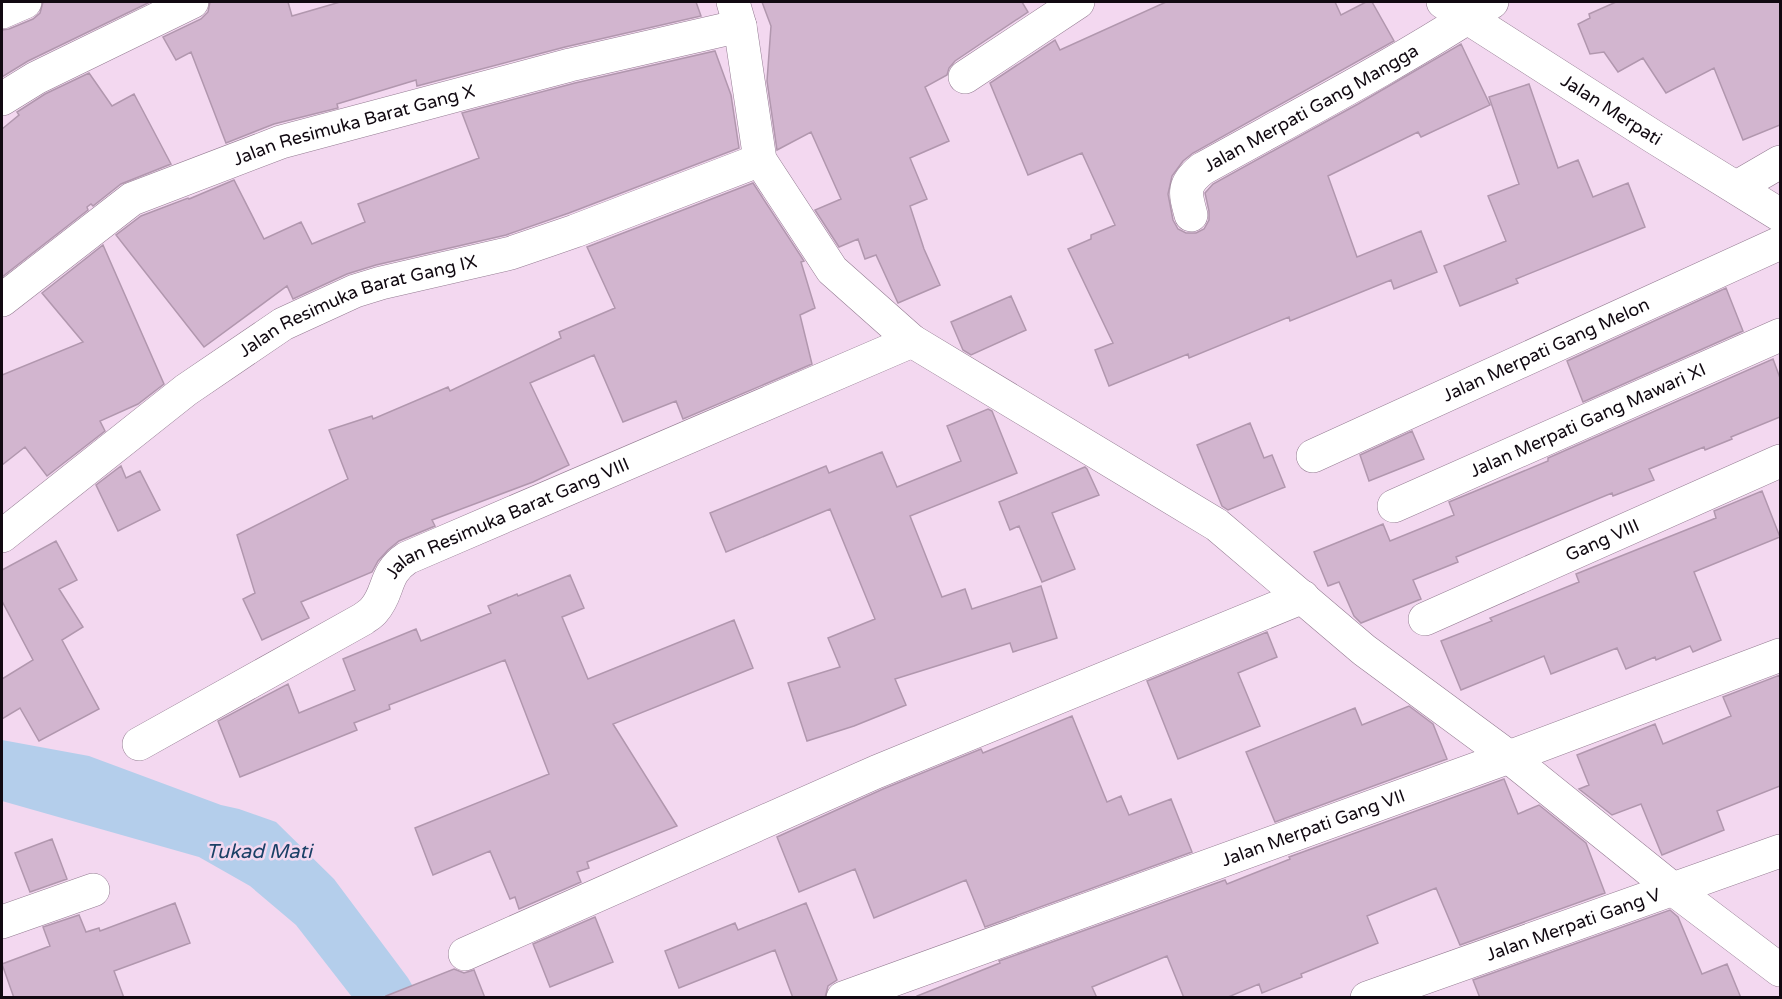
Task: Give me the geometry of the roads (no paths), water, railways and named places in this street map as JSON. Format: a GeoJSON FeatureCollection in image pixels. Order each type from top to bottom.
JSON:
{"type":"FeatureCollection","features":[{"type":"Feature","properties":{"kind":"street"},"geometry":{"type":"LineString","coordinates":[[2,12],[25,2]]}},
{"type":"Feature","properties":{"kind":"street"},"geometry":{"type":"LineString","coordinates":[[2,99],[36,78],[192,2]]}},
{"type":"Feature","properties":{"kind":"street"},"geometry":{"type":"LineString","coordinates":[[965,77],[1078,2]]}},
{"type":"Feature","properties":{"kind":"street","name":"Jalan Merpati"},"geometry":{"type":"LineString","coordinates":[[1467,7],[1653,137],[1780,215]]}},
{"type":"Feature","properties":{"kind":"street","name":"Jalan Merpati Gang Mangga"},"geometry":{"type":"LineString","coordinates":[[1191,215],[1186,191],[1187,183],[1202,169],[1337,94],[1467,7]]}},
{"type":"Feature","properties":{"kind":"street"},"geometry":{"type":"LineString","coordinates":[[737,14],[760,160],[832,270],[912,341],[1217,525],[1364,650],[1509,757],[1673,889],[1780,970]]}},
{"type":"Feature","properties":{"kind":"street","name":"Jalan Resimuka Barat Gang X"},"geometry":{"type":"LineString","coordinates":[[2,300],[132,200],[280,142],[570,65],[737,14]]}},
{"type":"Feature","properties":{"kind":"street","name":"Jalan Resimuka Barat Gang IX"},"geometry":{"type":"LineString","coordinates":[[2,536],[186,390],[283,324],[355,291],[519,250],[760,160]]}},
{"type":"Feature","properties":{"kind":"street"},"geometry":{"type":"LineString","coordinates":[[1737,187],[1780,162]]}},
{"type":"Feature","properties":{"kind":"street","name":"Jalan Merpati Gang Melon"},"geometry":{"type":"LineString","coordinates":[[1314,456],[1780,243]]}},
{"type":"Feature","properties":{"kind":"street","name":"Jalan Merpati Gang Mawari XI"},"geometry":{"type":"LineString","coordinates":[[1394,506],[1780,335]]}},
{"type":"Feature","properties":{"kind":"street","name":"Jalan Resimuka Barat Gang VIII"},"geometry":{"type":"LineString","coordinates":[[139,744],[363,619],[374,611],[391,573],[407,558],[912,341]]}},
{"type":"Feature","properties":{"kind":"street","name":"Gang VIII"},"geometry":{"type":"LineString","coordinates":[[1425,619],[1780,461]]}},
{"type":"Feature","properties":{"kind":"street"},"geometry":{"type":"LineString","coordinates":[[465,954],[876,772],[1303,597]]}},
{"type":"Feature","properties":{"kind":"street","name":"Jalan Merpati Gang VII"},"geometry":{"type":"LineString","coordinates":[[843,998],[1509,757],[1780,655]]}},
{"type":"Feature","properties":{"kind":"street","name":"Jalan Merpati Gang V"},"geometry":{"type":"LineString","coordinates":[[1366,998],[1780,851]]}},
{"type":"Feature","properties":{"kind":"street"},"geometry":{"type":"LineString","coordinates":[[2,922],[93,890]]}},
{"type":"Feature","properties":{"kind":"water","name":"Tukad Mati"},"geometry":{"type":"Polygon","coordinates":[[[2,740],[89,756],[221,805],[276,822],[334,879],[408,978],[419,997],[352,997],[296,925],[250,886],[199,857],[2,801],[2,740]]]}}]}
